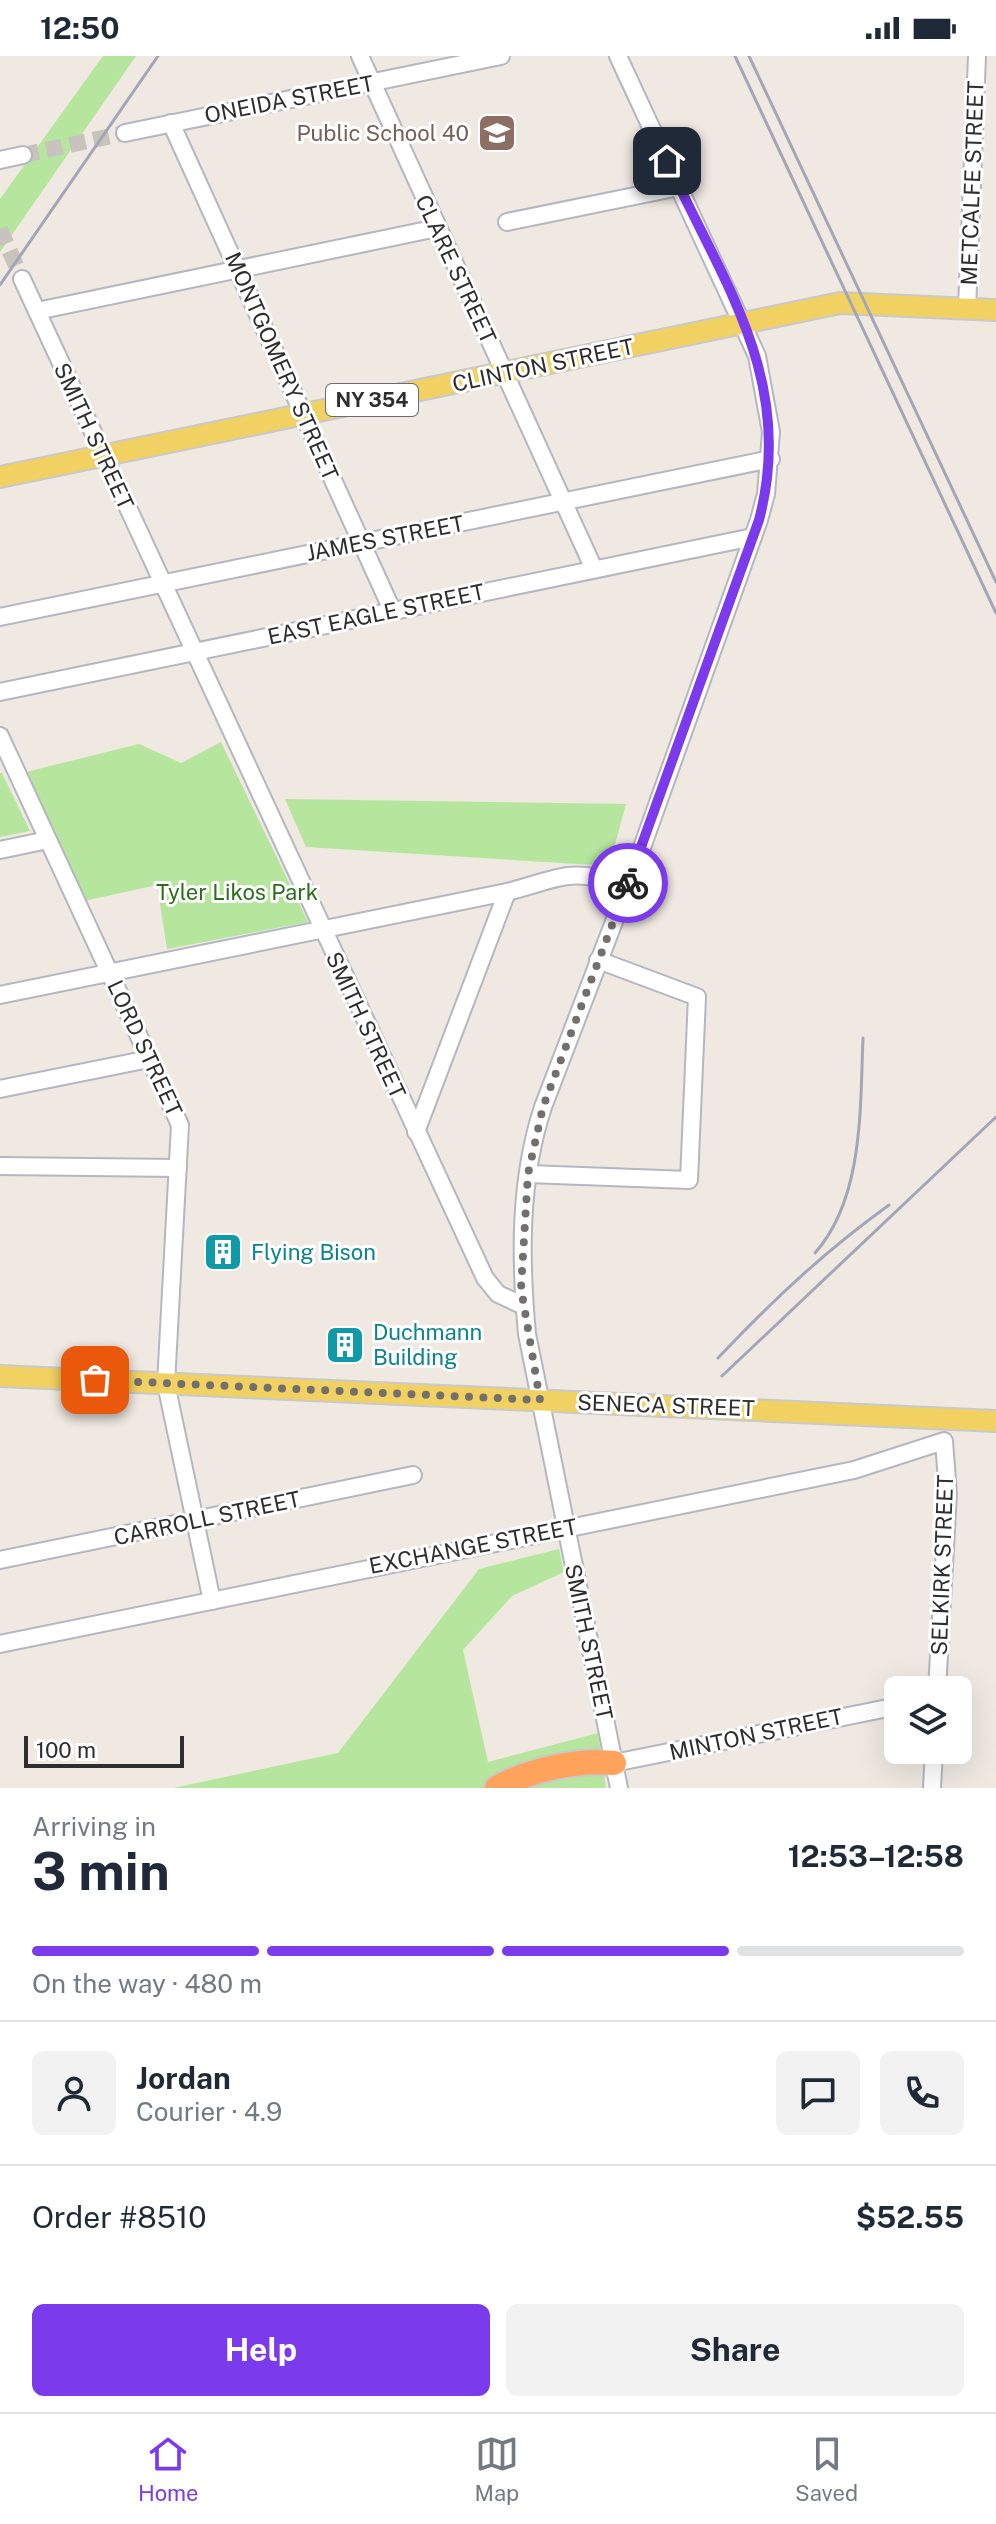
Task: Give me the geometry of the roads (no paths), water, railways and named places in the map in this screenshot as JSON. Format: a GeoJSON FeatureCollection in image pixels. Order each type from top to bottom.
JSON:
{"type":"FeatureCollection","features":[{"type":"Feature","properties":{"kind":"highway"},"geometry":{"type":"LineString","coordinates":[[497,1788],[536,1773],[597,1761],[614,1763]]}},
{"type":"Feature","properties":{"kind":"highway"},"geometry":{"type":"LineString","coordinates":[[524,1788],[600,1773],[614,1763]]}},
{"type":"Feature","properties":{"kind":"main road","name":"CLINTON STREET"},"geometry":{"type":"LineString","coordinates":[[0,477],[840,303],[996,310]]}},
{"type":"Feature","properties":{"kind":"main road","name":"SENECA STREET"},"geometry":{"type":"LineString","coordinates":[[0,1376],[996,1421]]}},
{"type":"Feature","properties":{"kind":"street","name":"CLARE STREET"},"geometry":{"type":"LineString","coordinates":[[360,56],[594,569]]}},
{"type":"Feature","properties":{"kind":"street","name":"ONEIDA STREET"},"geometry":{"type":"LineString","coordinates":[[125,133],[501,56]]}},
{"type":"Feature","properties":{"kind":"street"},"geometry":{"type":"LineString","coordinates":[[524,1306],[522,1231],[536,1128],[753,537],[766,494],[771,459],[769,406],[764,381],[743,324],[618,56]]}},
{"type":"Feature","properties":{"kind":"street","name":"METCALFE STREET"},"geometry":{"type":"LineString","coordinates":[[967,309],[977,56]]}},
{"type":"Feature","properties":{"kind":"street","name":"MONTGOMERY STREET"},"geometry":{"type":"LineString","coordinates":[[171,123],[392,610]]}},
{"type":"Feature","properties":{"kind":"street"},"geometry":{"type":"LineString","coordinates":[[0,160],[23,155]]}},
{"type":"Feature","properties":{"kind":"street"},"geometry":{"type":"LineString","coordinates":[[507,222],[679,187]]}},
{"type":"Feature","properties":{"kind":"street"},"geometry":{"type":"LineString","coordinates":[[37,311],[437,228]]}},
{"type":"Feature","properties":{"kind":"street","name":"SMITH STREET"},"geometry":{"type":"LineString","coordinates":[[22,279],[322,931],[492,1289],[524,1306],[565,1528],[619,1788]]}},
{"type":"Feature","properties":{"kind":"street","name":"JAMES STREET"},"geometry":{"type":"LineString","coordinates":[[0,617],[771,459]]}},
{"type":"Feature","properties":{"kind":"street","name":"EAST EAGLE STREET"},"geometry":{"type":"LineString","coordinates":[[0,692],[753,537]]}},
{"type":"Feature","properties":{"kind":"street","name":"LORD STREET"},"geometry":{"type":"LineString","coordinates":[[0,736],[180,1125],[166,1384],[212,1601]]}},
{"type":"Feature","properties":{"kind":"street"},"geometry":{"type":"LineString","coordinates":[[0,850],[48,840]]}},
{"type":"Feature","properties":{"kind":"street"},"geometry":{"type":"LineString","coordinates":[[0,995],[507,892],[550,877],[577,873],[627,884]]}},
{"type":"Feature","properties":{"kind":"street"},"geometry":{"type":"LineString","coordinates":[[416,1132],[507,892]]}},
{"type":"Feature","properties":{"kind":"street"},"geometry":{"type":"LineString","coordinates":[[528,1174],[689,1180],[697,997],[598,960]]}},
{"type":"Feature","properties":{"kind":"street"},"geometry":{"type":"LineString","coordinates":[[0,1089],[149,1059]]}},
{"type":"Feature","properties":{"kind":"street"},"geometry":{"type":"LineString","coordinates":[[0,1166],[178,1168]]}},
{"type":"Feature","properties":{"kind":"street","name":"EXCHANGE STREET"},"geometry":{"type":"LineString","coordinates":[[0,1644],[854,1470],[944,1441]]}},
{"type":"Feature","properties":{"kind":"street","name":"SELKIRK STREET"},"geometry":{"type":"LineString","coordinates":[[938,1676],[948,1494],[944,1441]]}},
{"type":"Feature","properties":{"kind":"street","name":"CARROLL STREET"},"geometry":{"type":"LineString","coordinates":[[0,1560],[413,1475]]}},
{"type":"Feature","properties":{"kind":"street","name":"MINTON STREET"},"geometry":{"type":"LineString","coordinates":[[614,1763],[884,1709]]}},
{"type":"Feature","properties":{"kind":"street"},"geometry":{"type":"LineString","coordinates":[[932,1788],[933,1764]]}},
{"type":"Feature","properties":{"kind":"tunnel"},"geometry":{"type":"LineString","coordinates":[[23,155],[125,133]]}},
{"type":"Feature","properties":{"kind":"tunnel"},"geometry":{"type":"LineString","coordinates":[[0,229],[22,279]]}},
{"type":"Feature","properties":{"kind":"railway"},"geometry":{"type":"LineString","coordinates":[[0,285],[158,56]]}},
{"type":"Feature","properties":{"kind":"railway"},"geometry":{"type":"LineString","coordinates":[[735,56],[996,613]]}},
{"type":"Feature","properties":{"kind":"railway"},"geometry":{"type":"LineString","coordinates":[[749,56],[996,582]]}},
{"type":"Feature","properties":{"kind":"railway"},"geometry":{"type":"LineString","coordinates":[[815,1253],[831,1231],[851,1179],[859,1122],[863,1038]]}},
{"type":"Feature","properties":{"kind":"railway"},"geometry":{"type":"LineString","coordinates":[[722,1376],[996,1117]]}},
{"type":"Feature","properties":{"kind":"railway"},"geometry":{"type":"LineString","coordinates":[[718,1358],[800,1277],[889,1205]]}},
{"type":"Feature","properties":{"kind":"place","name":"Public School 40"},"geometry":{"type":"Point","coordinates":[497,133]}},
{"type":"Feature","properties":{"kind":"place","name":"Flying Bison"},"geometry":{"type":"Point","coordinates":[223,1252]}},
{"type":"Feature","properties":{"kind":"place","name":"Duchmann Building"},"geometry":{"type":"Point","coordinates":[345,1345]}},
{"type":"Feature","properties":{"kind":"park label","name":"Tyler Likos Park"},"geometry":{"type":"Point","coordinates":[237,892]}}]}
